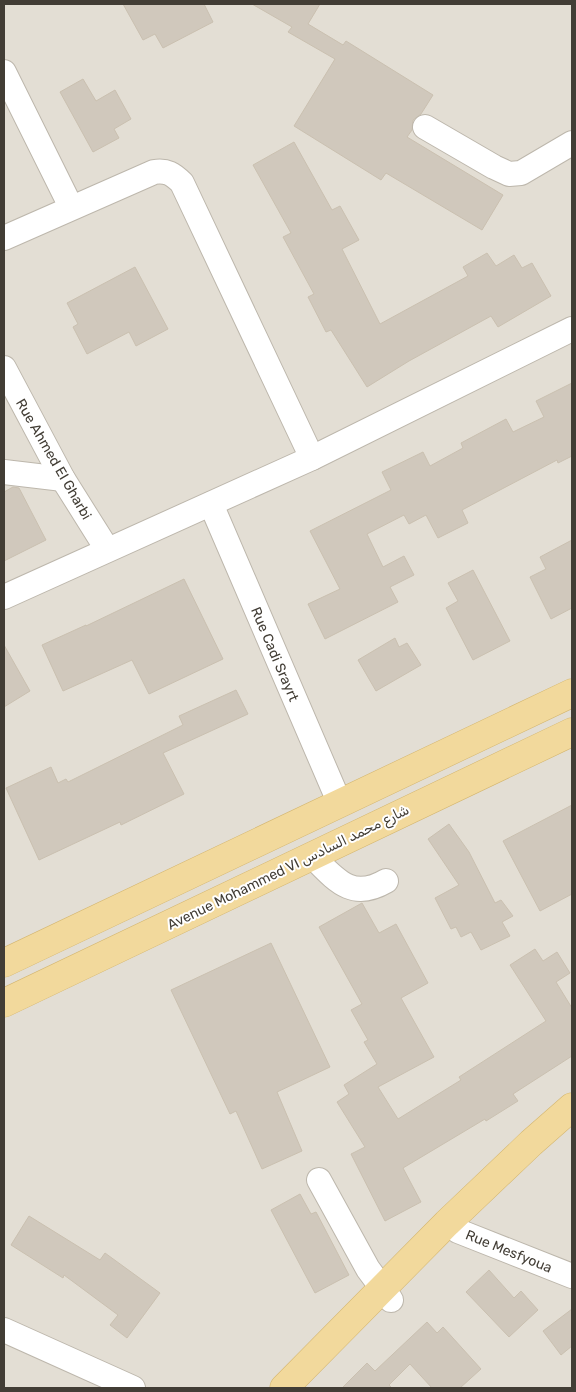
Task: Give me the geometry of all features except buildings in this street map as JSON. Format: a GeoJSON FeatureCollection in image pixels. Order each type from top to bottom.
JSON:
{"type":"FeatureCollection","features":[{"type":"Feature","properties":{"kind":"main road"},"geometry":{"type":"LineString","coordinates":[[4,963],[572,693]]}},
{"type":"Feature","properties":{"kind":"main road","name":"Avenue Mohammed VI شارع محمد السادس"},"geometry":{"type":"LineString","coordinates":[[4,1003],[572,732]]}},
{"type":"Feature","properties":{"kind":"main road"},"geometry":{"type":"LineString","coordinates":[[284,1388],[386,1295],[453,1227],[531,1143],[572,1107]]}},
{"type":"Feature","properties":{"kind":"main road"},"geometry":{"type":"LineString","coordinates":[[453,1227],[508,1182],[572,1125]]}},
{"type":"Feature","properties":{"kind":"main road"},"geometry":{"type":"LineString","coordinates":[[305,1388],[386,1295]]}},
{"type":"Feature","properties":{"kind":"street"},"geometry":{"type":"LineString","coordinates":[[4,72],[70,207]]}},
{"type":"Feature","properties":{"kind":"street"},"geometry":{"type":"LineString","coordinates":[[425,127],[509,174],[521,173],[572,142]]}},
{"type":"Feature","properties":{"kind":"street"},"geometry":{"type":"LineString","coordinates":[[4,238],[70,207],[154,172],[172,173],[182,183],[312,458]]}},
{"type":"Feature","properties":{"kind":"street"},"geometry":{"type":"LineString","coordinates":[[4,597],[312,458],[572,329]]}},
{"type":"Feature","properties":{"kind":"street","name":"Rue Ahmed El Gharbi"},"geometry":{"type":"LineString","coordinates":[[4,368],[63,478],[107,549]]}},
{"type":"Feature","properties":{"kind":"street"},"geometry":{"type":"LineString","coordinates":[[4,472],[63,478]]}},
{"type":"Feature","properties":{"kind":"street","name":"Rue Cadi Srayrt"},"geometry":{"type":"LineString","coordinates":[[210,504],[340,804]]}},
{"type":"Feature","properties":{"kind":"street"},"geometry":{"type":"LineString","coordinates":[[313,857],[335,879],[348,887],[362,890],[375,887],[386,881]]}},
{"type":"Feature","properties":{"kind":"street"},"geometry":{"type":"LineString","coordinates":[[319,1180],[386,1295]]}},
{"type":"Feature","properties":{"kind":"street","name":"Rue Mesfyoua"},"geometry":{"type":"LineString","coordinates":[[453,1227],[572,1276]]}},
{"type":"Feature","properties":{"kind":"street"},"geometry":{"type":"LineString","coordinates":[[4,1332],[133,1388]]}},
{"type":"Feature","properties":{"kind":"shaded area"},"geometry":{"type":"Polygon","coordinates":[[[4,4],[572,4],[572,1388],[4,1388],[4,4]]]}}]}
